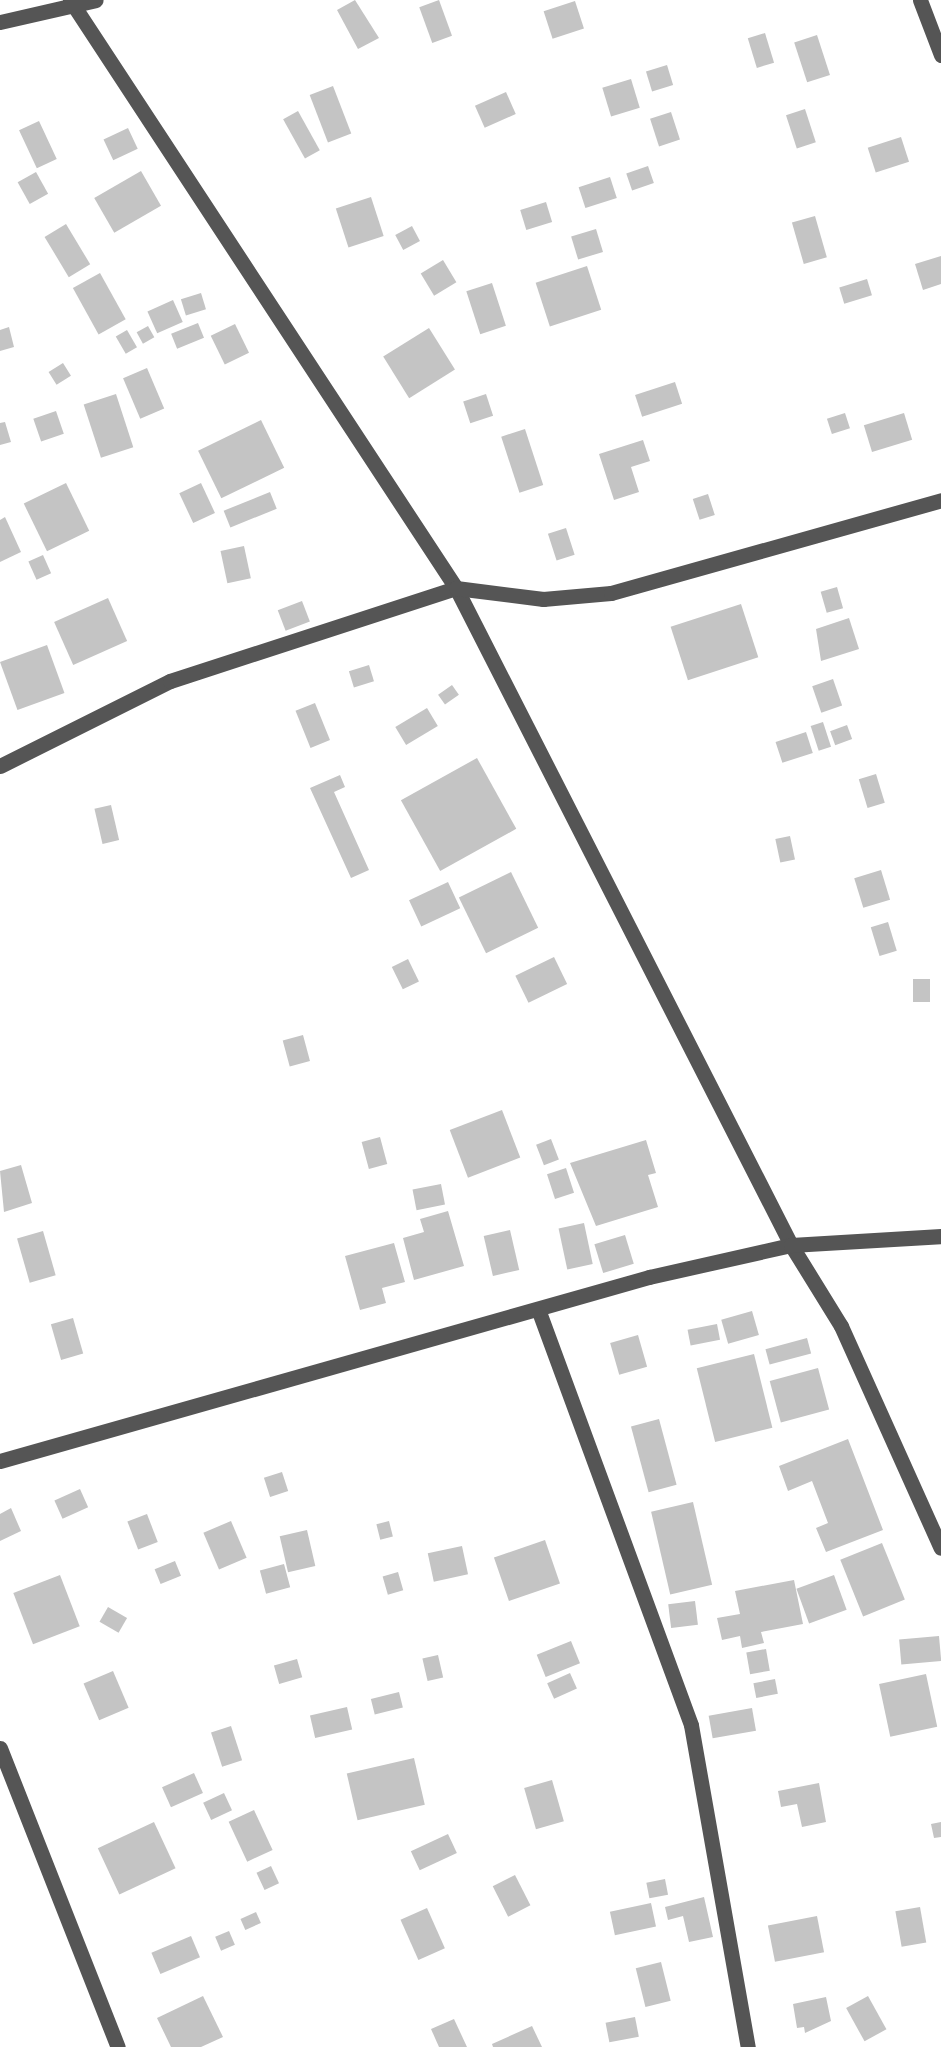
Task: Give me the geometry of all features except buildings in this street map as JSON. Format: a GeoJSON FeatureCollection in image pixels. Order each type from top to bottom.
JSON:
{"type":"FeatureCollection","features":[{"type":"Feature","properties":{"kind":"street"},"geometry":{"type":"LineString","coordinates":[[0,22],[71,3],[96,0]]}},
{"type":"Feature","properties":{"kind":"street"},"geometry":{"type":"LineString","coordinates":[[920,0],[941,55]]}},
{"type":"Feature","properties":{"kind":"street"},"geometry":{"type":"LineString","coordinates":[[71,3],[456,588],[791,1245],[841,1326],[941,1548]]}},
{"type":"Feature","properties":{"kind":"street"},"geometry":{"type":"LineString","coordinates":[[0,766],[170,681],[456,588],[543,599],[611,593],[941,500]]}},
{"type":"Feature","properties":{"kind":"street"},"geometry":{"type":"LineString","coordinates":[[0,1461],[538,1309],[791,1245],[941,1236]]}},
{"type":"Feature","properties":{"kind":"street"},"geometry":{"type":"LineString","coordinates":[[538,1309],[691,1725],[748,2047]]}},
{"type":"Feature","properties":{"kind":"street"},"geometry":{"type":"LineString","coordinates":[[0,1748],[118,2047]]}}]}
